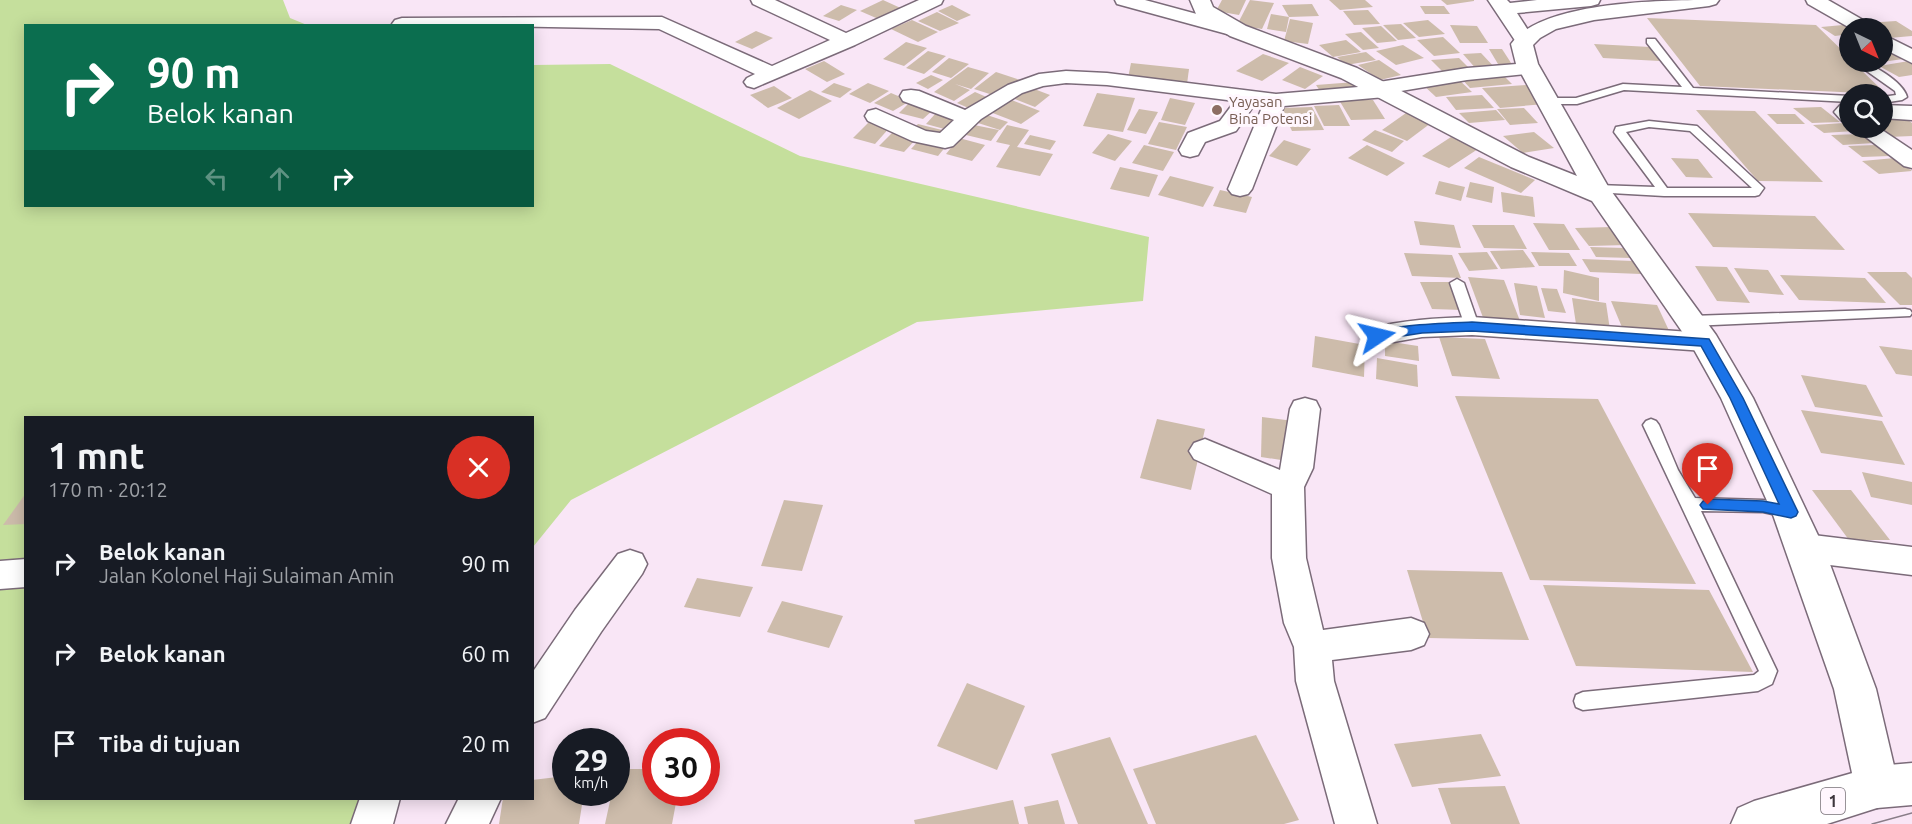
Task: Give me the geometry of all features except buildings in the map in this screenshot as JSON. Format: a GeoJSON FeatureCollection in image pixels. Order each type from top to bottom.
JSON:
{"type":"FeatureCollection","features":[{"type":"Feature","properties":{"kind":"main road"},"geometry":{"type":"LineString","coordinates":[[1709,0],[1594,14],[1549,24],[1532,33],[1527,55],[1548,101],[1599,192],[1698,331],[1737,398],[1791,512],[1856,689],[1895,786]]}},
{"type":"Feature","properties":{"kind":"main road"},"geometry":{"type":"LineString","coordinates":[[1202,5],[1218,21],[1238,32],[1349,73],[1520,162],[1599,192]]}},
{"type":"Feature","properties":{"kind":"main road","name":"1"},"geometry":{"type":"LineString","coordinates":[[1754,824],[1895,786]]}},
{"type":"Feature","properties":{"kind":"street"},"geometry":{"type":"LineString","coordinates":[[760,0],[848,40]]}},
{"type":"Feature","properties":{"kind":"street"},"geometry":{"type":"LineString","coordinates":[[1124,0],[1238,32]]}},
{"type":"Feature","properties":{"kind":"street"},"geometry":{"type":"LineString","coordinates":[[1158,0],[1202,5]]}},
{"type":"Feature","properties":{"kind":"street"},"geometry":{"type":"LineString","coordinates":[[876,116],[920,136],[943,141],[968,118],[1028,83],[1066,77],[1107,79],[1276,100],[1382,89],[1467,74],[1527,55],[1501,4],[1591,0]]}},
{"type":"Feature","properties":{"kind":"street"},"geometry":{"type":"LineString","coordinates":[[1815,0],[1846,18]]}},
{"type":"Feature","properties":{"kind":"street"},"geometry":{"type":"LineString","coordinates":[[749,84],[848,40],[918,2]]}},
{"type":"Feature","properties":{"kind":"street"},"geometry":{"type":"LineString","coordinates":[[402,24],[569,14],[662,24],[771,73]]}},
{"type":"Feature","properties":{"kind":"street"},"geometry":{"type":"LineString","coordinates":[[1893,42],[1912,42]]}},
{"type":"Feature","properties":{"kind":"street"},"geometry":{"type":"LineString","coordinates":[[1893,46],[1912,57]]}},
{"type":"Feature","properties":{"kind":"street"},"geometry":{"type":"LineString","coordinates":[[911,96],[968,118]]}},
{"type":"Feature","properties":{"kind":"street"},"geometry":{"type":"LineString","coordinates":[[1190,150],[1196,138],[1216,134],[1235,121],[1247,98]]}},
{"type":"Feature","properties":{"kind":"street"},"geometry":{"type":"LineString","coordinates":[[1240,189],[1276,100]]}},
{"type":"Feature","properties":{"kind":"street"},"geometry":{"type":"LineString","coordinates":[[1893,112],[1912,113]]}},
{"type":"Feature","properties":{"kind":"street"},"geometry":{"type":"LineString","coordinates":[[1879,138],[1912,161]]}},
{"type":"Feature","properties":{"kind":"street"},"geometry":{"type":"LineString","coordinates":[[1377,336],[1422,328],[1472,326],[1698,331]]}},
{"type":"Feature","properties":{"kind":"street"},"geometry":{"type":"LineString","coordinates":[[1305,409],[1297,468],[1288,487],[1289,558],[1302,623],[1312,647],[1315,681],[1356,824]]}},
{"type":"Feature","properties":{"kind":"street"},"geometry":{"type":"LineString","coordinates":[[1205,452],[1288,487]]}},
{"type":"Feature","properties":{"kind":"street"},"geometry":{"type":"LineString","coordinates":[[1805,548],[1912,561]]}},
{"type":"Feature","properties":{"kind":"street"},"geometry":{"type":"LineString","coordinates":[[0,575],[24,573]]}},
{"type":"Feature","properties":{"kind":"street"},"geometry":{"type":"LineString","coordinates":[[534,703],[588,621],[621,577]]}},
{"type":"Feature","properties":{"kind":"street"},"geometry":{"type":"LineString","coordinates":[[1312,647],[1411,634]]}},
{"type":"Feature","properties":{"kind":"street"},"geometry":{"type":"LineString","coordinates":[[372,824],[379,800]]}},
{"type":"Feature","properties":{"kind":"street"},"geometry":{"type":"LineString","coordinates":[[467,824],[480,800]]}},
{"type":"Feature","properties":{"kind":"lane"},"geometry":{"type":"LineString","coordinates":[[1651,41],[1689,89]]}},
{"type":"Feature","properties":{"kind":"lane"},"geometry":{"type":"LineString","coordinates":[[1873,72],[1891,84]]}},
{"type":"Feature","properties":{"kind":"lane"},"geometry":{"type":"LineString","coordinates":[[1893,85],[1900,90],[1902,97],[1893,98]]}},
{"type":"Feature","properties":{"kind":"lane"},"geometry":{"type":"LineString","coordinates":[[1548,101],[1577,101],[1623,87],[1839,98]]}},
{"type":"Feature","properties":{"kind":"lane"},"geometry":{"type":"LineString","coordinates":[[1599,192],[1664,192],[1755,192],[1758,188],[1693,128],[1650,124],[1620,129],[1664,192]]}},
{"type":"Feature","properties":{"kind":"lane"},"geometry":{"type":"LineString","coordinates":[[1457,283],[1472,326]]}},
{"type":"Feature","properties":{"kind":"lane"},"geometry":{"type":"LineString","coordinates":[[1698,331],[1905,313]]}},
{"type":"Feature","properties":{"kind":"lane"},"geometry":{"type":"LineString","coordinates":[[1583,701],[1758,683],[1766,678],[1768,671],[1651,425]]}},
{"type":"Feature","properties":{"kind":"lane"},"geometry":{"type":"LineString","coordinates":[[1690,504],[1763,506],[1791,512]]}},
{"type":"Feature","properties":{"kind":"green space"},"geometry":{"type":"Polygon","coordinates":[[[0,0],[283,0],[290,18],[305,24],[24,24],[24,207],[534,207],[534,65],[610,64],[800,156],[1149,237],[1143,301],[917,322],[571,500],[534,546],[534,416],[24,416],[24,800],[387,800],[377,824],[0,824],[0,0]]]}},
{"type":"Feature","properties":{"kind":"tram line"},"geometry":{"type":"LineString","coordinates":[[1872,824],[1912,813]]}},
{"type":"Feature","properties":{"kind":"place","name":"Yayasan Bina Potensi"},"geometry":{"type":"Point","coordinates":[1217,110]}},
{"type":"Feature","properties":{"kind":"route"},"geometry":{"type":"LineString","coordinates":[[1377,336],[1422,328],[1472,326],[1705,342],[1737,398],[1791,512],[1763,506],[1708,505]]}}]}
